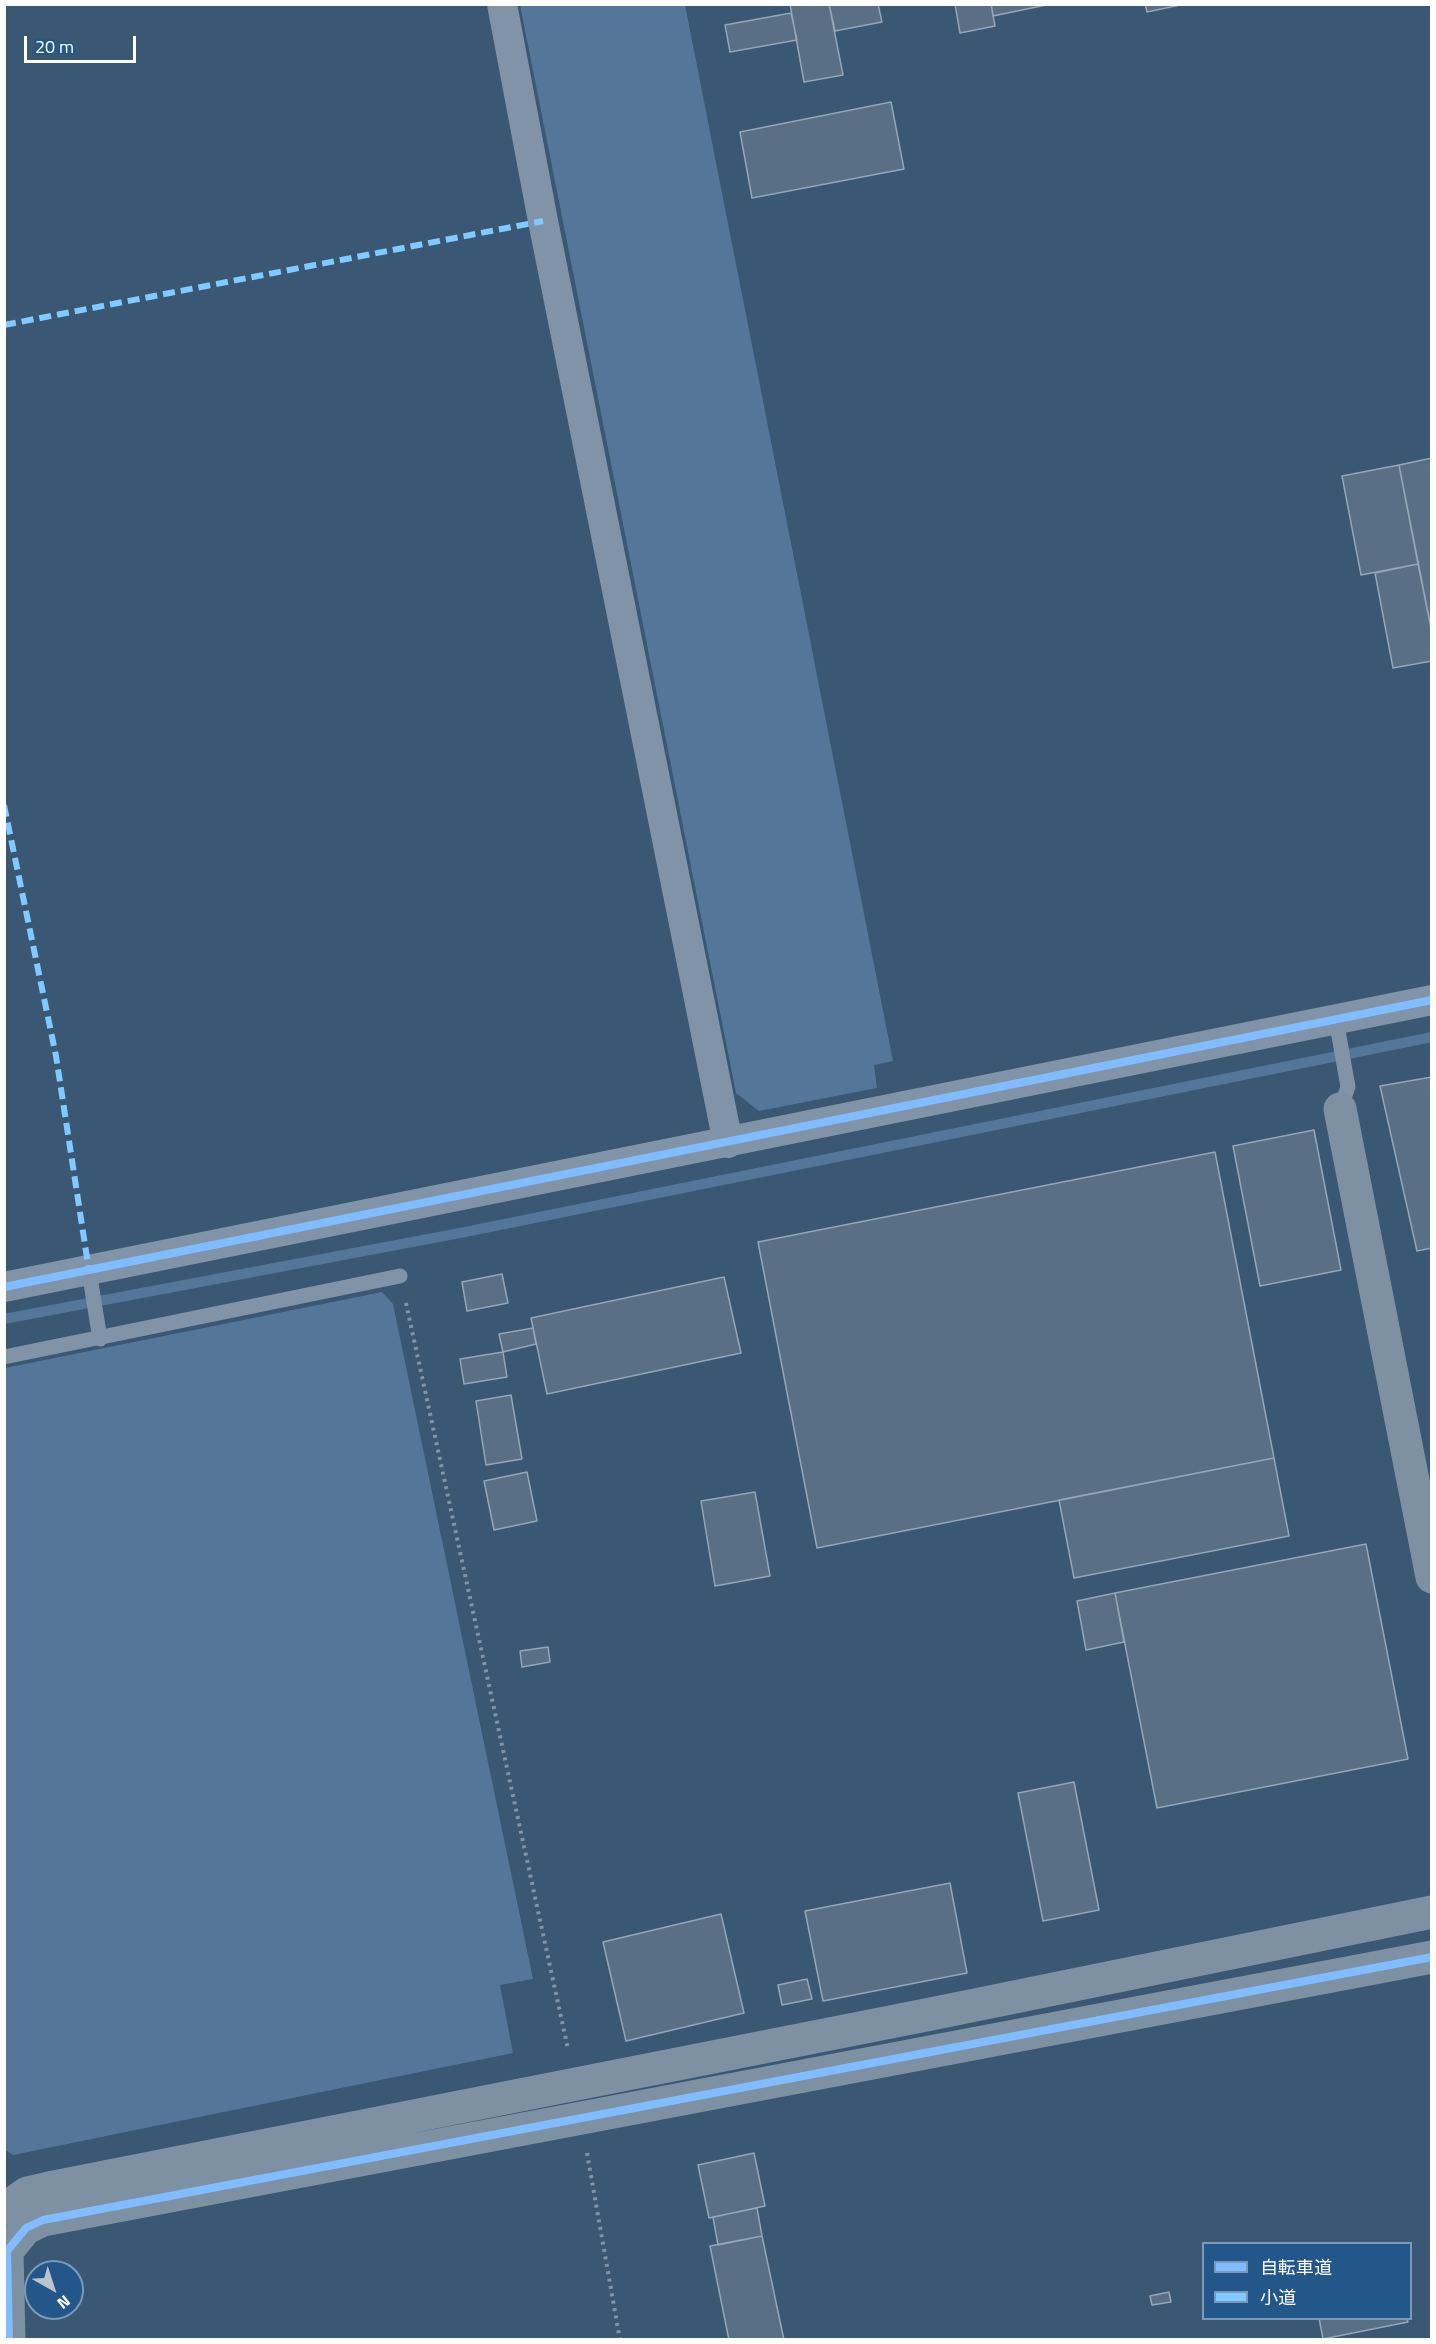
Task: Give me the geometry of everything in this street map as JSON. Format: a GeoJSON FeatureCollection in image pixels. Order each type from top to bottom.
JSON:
{"type":"FeatureCollection","features":[{"type":"Feature","properties":{"kind":"street"},"geometry":{"type":"LineString","coordinates":[[502,4],[543,221],[728,1143]]}},
{"type":"Feature","properties":{"kind":"street"},"geometry":{"type":"LineString","coordinates":[[4,1287],[91,1279],[728,1143],[1338,1028],[1431,1000]]}},
{"type":"Feature","properties":{"kind":"street"},"geometry":{"type":"LineString","coordinates":[[1340,1109],[1431,1577]]}},
{"type":"Feature","properties":{"kind":"street"},"geometry":{"type":"LineString","coordinates":[[4,2209],[27,2193],[49,2188],[931,2014],[1431,1912]]}},
{"type":"Feature","properties":{"kind":"street"},"geometry":{"type":"LineString","coordinates":[[7,2330],[7,2251],[26,2228],[43,2220],[1431,1957]]}},
{"type":"Feature","properties":{"kind":"lane"},"geometry":{"type":"LineString","coordinates":[[1338,1028],[1348,1087],[1340,1109]]}},
{"type":"Feature","properties":{"kind":"lane"},"geometry":{"type":"LineString","coordinates":[[4,1357],[100,1332],[400,1276]]}},
{"type":"Feature","properties":{"kind":"lane"},"geometry":{"type":"LineString","coordinates":[[91,1279],[100,1332]]}},
{"type":"Feature","properties":{"kind":"path"},"geometry":{"type":"LineString","coordinates":[[400,1276],[569,2054]]}},
{"type":"Feature","properties":{"kind":"path"},"geometry":{"type":"LineString","coordinates":[[585,2143],[620,2340]]}},
{"type":"Feature","properties":{"kind":"water"},"geometry":{"type":"Polygon","coordinates":[[[520,5],[685,5],[893,1061],[874,1065],[877,1088],[759,1111],[736,1093],[520,5]]]}},
{"type":"Feature","properties":{"kind":"water"},"geometry":{"type":"Polygon","coordinates":[[[382,1292],[393,1304],[533,1979],[500,1985],[513,2053],[13,2155],[4,2149],[5,1368],[382,1292]]]}},
{"type":"Feature","properties":{"kind":"building"},"geometry":{"type":"Polygon","coordinates":[[[790,4],[829,4],[843,75],[804,82],[790,4]]]}},
{"type":"Feature","properties":{"kind":"building"},"geometry":{"type":"Polygon","coordinates":[[[829,4],[878,4],[882,22],[835,31],[829,4]]]}},
{"type":"Feature","properties":{"kind":"building"},"geometry":{"type":"Polygon","coordinates":[[[955,4],[991,4],[995,26],[960,33],[955,4]]]}},
{"type":"Feature","properties":{"kind":"building"},"geometry":{"type":"Polygon","coordinates":[[[991,4],[1051,4],[993,16],[991,4]]]}},
{"type":"Feature","properties":{"kind":"building"},"geometry":{"type":"Polygon","coordinates":[[[1145,4],[1185,4],[1147,12],[1145,4]]]}},
{"type":"Feature","properties":{"kind":"building"},"geometry":{"type":"Polygon","coordinates":[[[791,13],[797,40],[730,52],[725,25],[791,13]]]}},
{"type":"Feature","properties":{"kind":"building"},"geometry":{"type":"Polygon","coordinates":[[[891,102],[904,169],[752,198],[740,132],[891,102]]]}},
{"type":"Feature","properties":{"kind":"building"},"geometry":{"type":"Polygon","coordinates":[[[1432,458],[1432,633],[1399,465],[1432,458]]]}},
{"type":"Feature","properties":{"kind":"building"},"geometry":{"type":"Polygon","coordinates":[[[1399,465],[1418,564],[1361,575],[1342,476],[1399,465]]]}},
{"type":"Feature","properties":{"kind":"building"},"geometry":{"type":"Polygon","coordinates":[[[1418,564],[1432,633],[1432,661],[1393,668],[1375,573],[1418,564]]]}},
{"type":"Feature","properties":{"kind":"building"},"geometry":{"type":"Polygon","coordinates":[[[1432,1077],[1432,1248],[1417,1251],[1380,1086],[1432,1077]]]}},
{"type":"Feature","properties":{"kind":"building"},"geometry":{"type":"Polygon","coordinates":[[[1314,1130],[1341,1270],[1260,1286],[1233,1146],[1314,1130]]]}},
{"type":"Feature","properties":{"kind":"building"},"geometry":{"type":"Polygon","coordinates":[[[1215,1152],[1274,1458],[817,1548],[758,1242],[1215,1152]]]}},
{"type":"Feature","properties":{"kind":"building"},"geometry":{"type":"Polygon","coordinates":[[[502,1274],[508,1303],[467,1311],[462,1282],[502,1274]]]}},
{"type":"Feature","properties":{"kind":"building"},"geometry":{"type":"Polygon","coordinates":[[[724,1277],[741,1353],[547,1394],[531,1318],[724,1277]]]}},
{"type":"Feature","properties":{"kind":"building"},"geometry":{"type":"Polygon","coordinates":[[[533,1328],[536,1344],[503,1352],[499,1334],[533,1328]]]}},
{"type":"Feature","properties":{"kind":"building"},"geometry":{"type":"Polygon","coordinates":[[[503,1352],[507,1377],[464,1384],[460,1359],[503,1352]]]}},
{"type":"Feature","properties":{"kind":"building"},"geometry":{"type":"Polygon","coordinates":[[[511,1395],[522,1459],[486,1465],[476,1401],[511,1395]]]}},
{"type":"Feature","properties":{"kind":"building"},"geometry":{"type":"Polygon","coordinates":[[[1274,1458],[1289,1536],[1074,1578],[1059,1500],[1274,1458]]]}},
{"type":"Feature","properties":{"kind":"building"},"geometry":{"type":"Polygon","coordinates":[[[527,1472],[537,1521],[494,1530],[484,1481],[527,1472]]]}},
{"type":"Feature","properties":{"kind":"building"},"geometry":{"type":"Polygon","coordinates":[[[755,1492],[770,1576],[715,1586],[701,1501],[755,1492]]]}},
{"type":"Feature","properties":{"kind":"building"},"geometry":{"type":"Polygon","coordinates":[[[1366,1544],[1408,1759],[1157,1808],[1115,1593],[1366,1544]]]}},
{"type":"Feature","properties":{"kind":"building"},"geometry":{"type":"Polygon","coordinates":[[[1115,1593],[1124,1642],[1086,1650],[1077,1601],[1115,1593]]]}},
{"type":"Feature","properties":{"kind":"building"},"geometry":{"type":"Polygon","coordinates":[[[548,1647],[550,1662],[522,1667],[520,1651],[548,1647]]]}},
{"type":"Feature","properties":{"kind":"building"},"geometry":{"type":"Polygon","coordinates":[[[1074,1782],[1099,1910],[1043,1921],[1018,1793],[1074,1782]]]}},
{"type":"Feature","properties":{"kind":"building"},"geometry":{"type":"Polygon","coordinates":[[[950,1883],[967,1973],[823,2001],[805,1911],[950,1883]]]}},
{"type":"Feature","properties":{"kind":"building"},"geometry":{"type":"Polygon","coordinates":[[[721,1914],[744,2013],[626,2041],[603,1942],[721,1914]]]}},
{"type":"Feature","properties":{"kind":"building"},"geometry":{"type":"Polygon","coordinates":[[[807,1979],[812,1999],[782,2005],[778,1985],[807,1979]]]}},
{"type":"Feature","properties":{"kind":"building"},"geometry":{"type":"Polygon","coordinates":[[[754,2153],[765,2206],[709,2218],[698,2165],[754,2153]]]}},
{"type":"Feature","properties":{"kind":"building"},"geometry":{"type":"Polygon","coordinates":[[[757,2208],[762,2236],[718,2245],[713,2217],[757,2208]]]}},
{"type":"Feature","properties":{"kind":"building"},"geometry":{"type":"Polygon","coordinates":[[[762,2236],[784,2340],[729,2340],[710,2246],[762,2236]]]}},
{"type":"Feature","properties":{"kind":"building"},"geometry":{"type":"Polygon","coordinates":[[[1169,2292],[1171,2302],[1152,2305],[1150,2296],[1169,2292]]]}},
{"type":"Feature","properties":{"kind":"building"},"geometry":{"type":"Polygon","coordinates":[[[1319,2320],[1408,2320],[1408,2322],[1323,2339],[1319,2320]]]}},
{"type":"Feature","properties":{"kind":"waterway"},"geometry":{"type":"LineString","coordinates":[[4,1319],[460,1233],[1432,1037]]}},
{"type":"Feature","properties":{"kind":"marked path"},"geometry":{"type":"LineString","coordinates":[[4,325],[543,221]]}},
{"type":"Feature","properties":{"kind":"marked path"},"geometry":{"type":"LineString","coordinates":[[4,805],[56,1056],[89,1271]]}},
{"type":"Feature","properties":{"kind":"cycle path"},"geometry":{"type":"LineString","coordinates":[[4,1287],[1432,1000]]}},
{"type":"Feature","properties":{"kind":"cycle path"},"geometry":{"type":"LineString","coordinates":[[9,2340],[7,2251],[26,2228],[43,2220],[1432,1957]]}}]}
